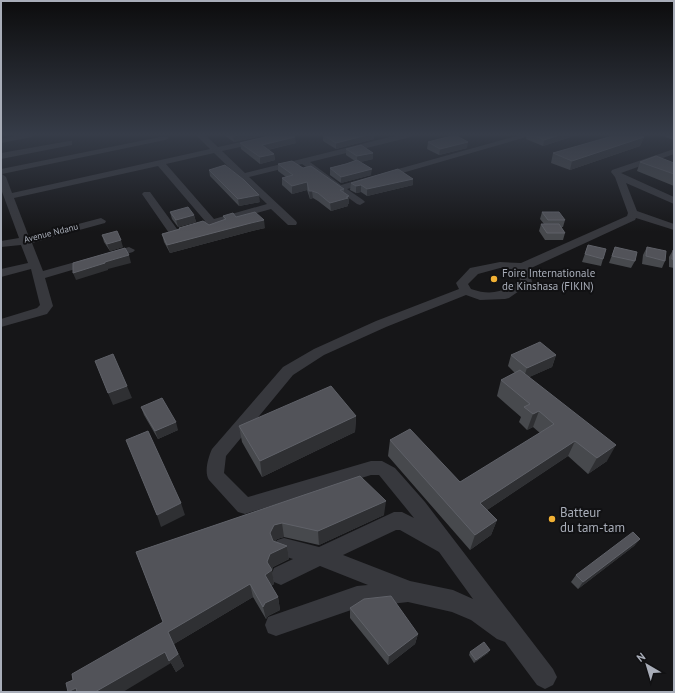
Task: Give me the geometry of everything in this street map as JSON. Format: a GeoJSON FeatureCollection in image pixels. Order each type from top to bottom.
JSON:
{"type":"FeatureCollection","features":[{"type":"Feature","properties":{"kind":"street"},"geometry":{"type":"LineString","coordinates":[[1,172],[24,167]]}},
{"type":"Feature","properties":{"kind":"street"},"geometry":{"type":"LineString","coordinates":[[1,207],[11,201],[143,167]]}},
{"type":"Feature","properties":{"kind":"street"},"geometry":{"type":"LineString","coordinates":[[164,167],[212,223]]}},
{"type":"Feature","properties":{"kind":"street"},"geometry":{"type":"LineString","coordinates":[[234,167],[292,223]]}},
{"type":"Feature","properties":{"kind":"street"},"geometry":{"type":"LineString","coordinates":[[244,176],[279,167]]}},
{"type":"Feature","properties":{"kind":"street"},"geometry":{"type":"LineString","coordinates":[[312,167],[360,202]]}},
{"type":"Feature","properties":{"kind":"street"},"geometry":{"type":"LineString","coordinates":[[340,188],[415,167]]}},
{"type":"Feature","properties":{"kind":"street"},"geometry":{"type":"LineString","coordinates":[[466,291],[462,283],[474,270],[500,265],[523,267],[631,218],[633,213],[619,177],[615,172],[628,167]]}},
{"type":"Feature","properties":{"kind":"street"},"geometry":{"type":"LineString","coordinates":[[1,177],[39,276],[47,306],[46,308],[1,323]]}},
{"type":"Feature","properties":{"kind":"street"},"geometry":{"type":"LineString","coordinates":[[619,177],[674,200]]}},
{"type":"Feature","properties":{"kind":"street"},"geometry":{"type":"LineString","coordinates":[[146,194],[173,231],[182,232],[274,206]]}},
{"type":"Feature","properties":{"kind":"street"},"geometry":{"type":"LineString","coordinates":[[633,213],[674,227]]}},
{"type":"Feature","properties":{"kind":"street","name":"Avenue Ndanu"},"geometry":{"type":"LineString","coordinates":[[1,244],[25,241],[101,221]]}},
{"type":"Feature","properties":{"kind":"street"},"geometry":{"type":"LineString","coordinates":[[39,276],[129,250]]}},
{"type":"Feature","properties":{"kind":"street"},"geometry":{"type":"LineString","coordinates":[[1,273],[34,264]]}},
{"type":"Feature","properties":{"kind":"street"},"geometry":{"type":"LineString","coordinates":[[523,267],[526,282],[506,295],[480,296],[466,291],[381,324],[319,352],[288,371],[218,454],[215,475],[245,506],[370,468],[382,468],[389,473],[447,547],[545,677]]}},
{"type":"Feature","properties":{"kind":"street"},"geometry":{"type":"LineString","coordinates":[[281,575],[394,520],[402,521],[447,547]]}},
{"type":"Feature","properties":{"kind":"street"},"geometry":{"type":"LineString","coordinates":[[284,547],[318,556],[408,591],[453,601],[479,612],[518,640]]}},
{"type":"Feature","properties":{"kind":"street"},"geometry":{"type":"LineString","coordinates":[[276,625],[357,597],[408,591]]}},
{"type":"Feature","properties":{"kind":"building"},"geometry":{"type":"Polygon","coordinates":[[[218,167],[228,167],[244,180],[259,195],[238,199],[209,170],[218,167]]]}},
{"type":"Feature","properties":{"kind":"building"},"geometry":{"type":"Polygon","coordinates":[[[283,167],[313,167],[344,189],[340,190],[349,196],[346,197],[348,198],[330,203],[318,193],[309,191],[307,182],[292,186],[282,178],[293,175],[283,167]]]}},
{"type":"Feature","properties":{"kind":"building"},"geometry":{"type":"Polygon","coordinates":[[[369,167],[372,169],[341,177],[330,168],[369,167]]]}},
{"type":"Feature","properties":{"kind":"building"},"geometry":{"type":"Polygon","coordinates":[[[655,167],[674,167],[674,174],[655,167]]]}},
{"type":"Feature","properties":{"kind":"building"},"geometry":{"type":"Polygon","coordinates":[[[398,169],[413,179],[367,189],[361,185],[356,186],[351,183],[398,169]]]}},
{"type":"Feature","properties":{"kind":"building"},"geometry":{"type":"Polygon","coordinates":[[[188,207],[194,215],[176,220],[170,212],[188,207]]]}},
{"type":"Feature","properties":{"kind":"building"},"geometry":{"type":"Polygon","coordinates":[[[255,212],[264,220],[167,245],[162,234],[203,221],[209,225],[226,219],[223,216],[233,213],[236,217],[255,212]]]}},
{"type":"Feature","properties":{"kind":"building"},"geometry":{"type":"Polygon","coordinates":[[[542,212],[559,212],[565,220],[548,220],[542,212]]]}},
{"type":"Feature","properties":{"kind":"building"},"geometry":{"type":"Polygon","coordinates":[[[541,224],[559,224],[565,233],[547,233],[541,224]]]}},
{"type":"Feature","properties":{"kind":"building"},"geometry":{"type":"Polygon","coordinates":[[[117,231],[121,240],[107,244],[102,235],[117,231]]]}},
{"type":"Feature","properties":{"kind":"building"},"geometry":{"type":"Polygon","coordinates":[[[588,245],[606,249],[603,259],[585,254],[588,245]]]}},
{"type":"Feature","properties":{"kind":"building"},"geometry":{"type":"Polygon","coordinates":[[[615,247],[637,252],[635,261],[612,256],[615,247]]]}},
{"type":"Feature","properties":{"kind":"building"},"geometry":{"type":"Polygon","coordinates":[[[647,247],[666,251],[665,261],[646,256],[647,247]]]}},
{"type":"Feature","properties":{"kind":"building"},"geometry":{"type":"Polygon","coordinates":[[[125,248],[129,255],[73,273],[73,263],[125,248]]]}},
{"type":"Feature","properties":{"kind":"building"},"geometry":{"type":"Polygon","coordinates":[[[674,250],[674,260],[672,259],[674,250]]]}},
{"type":"Feature","properties":{"kind":"building"},"geometry":{"type":"Polygon","coordinates":[[[540,342],[556,355],[527,368],[511,355],[540,342]]]}},
{"type":"Feature","properties":{"kind":"building"},"geometry":{"type":"Polygon","coordinates":[[[113,354],[127,386],[108,393],[95,361],[113,354]]]}},
{"type":"Feature","properties":{"kind":"building"},"geometry":{"type":"Polygon","coordinates":[[[520,370],[616,445],[597,458],[575,441],[480,503],[497,520],[475,535],[390,440],[410,429],[460,482],[554,424],[539,411],[533,414],[524,407],[530,404],[501,380],[520,370]]]}},
{"type":"Feature","properties":{"kind":"building"},"geometry":{"type":"Polygon","coordinates":[[[331,386],[356,416],[260,461],[239,426],[331,386]]]}},
{"type":"Feature","properties":{"kind":"building"},"geometry":{"type":"Polygon","coordinates":[[[162,398],[176,422],[155,431],[141,407],[162,398]]]}},
{"type":"Feature","properties":{"kind":"building"},"geometry":{"type":"Polygon","coordinates":[[[148,431],[181,503],[157,515],[126,440],[148,431]]]}},
{"type":"Feature","properties":{"kind":"building"},"geometry":{"type":"Polygon","coordinates":[[[360,476],[386,501],[318,531],[282,523],[274,525],[270,533],[273,541],[287,546],[270,554],[267,562],[272,570],[265,575],[278,597],[265,603],[263,607],[250,584],[168,632],[178,654],[169,661],[165,652],[95,692],[77,692],[76,688],[68,692],[66,683],[73,680],[72,674],[163,622],[136,552],[360,476]]]}},
{"type":"Feature","properties":{"kind":"building"},"geometry":{"type":"Polygon","coordinates":[[[633,532],[640,539],[583,582],[576,575],[633,532]]]}},
{"type":"Feature","properties":{"kind":"building"},"geometry":{"type":"Polygon","coordinates":[[[391,596],[418,634],[389,656],[350,608],[364,599],[391,596]]]}},
{"type":"Feature","properties":{"kind":"building"},"geometry":{"type":"Polygon","coordinates":[[[484,642],[490,650],[476,660],[470,652],[484,642]]]}},
{"type":"Feature","properties":{"kind":"place","name":"Foire Internationale de Kinshasa (FIKIN)"},"geometry":{"type":"Point","coordinates":[494,279]}},
{"type":"Feature","properties":{"kind":"place","name":"Batteur du tam-tam"},"geometry":{"type":"Point","coordinates":[552,519]}}]}
